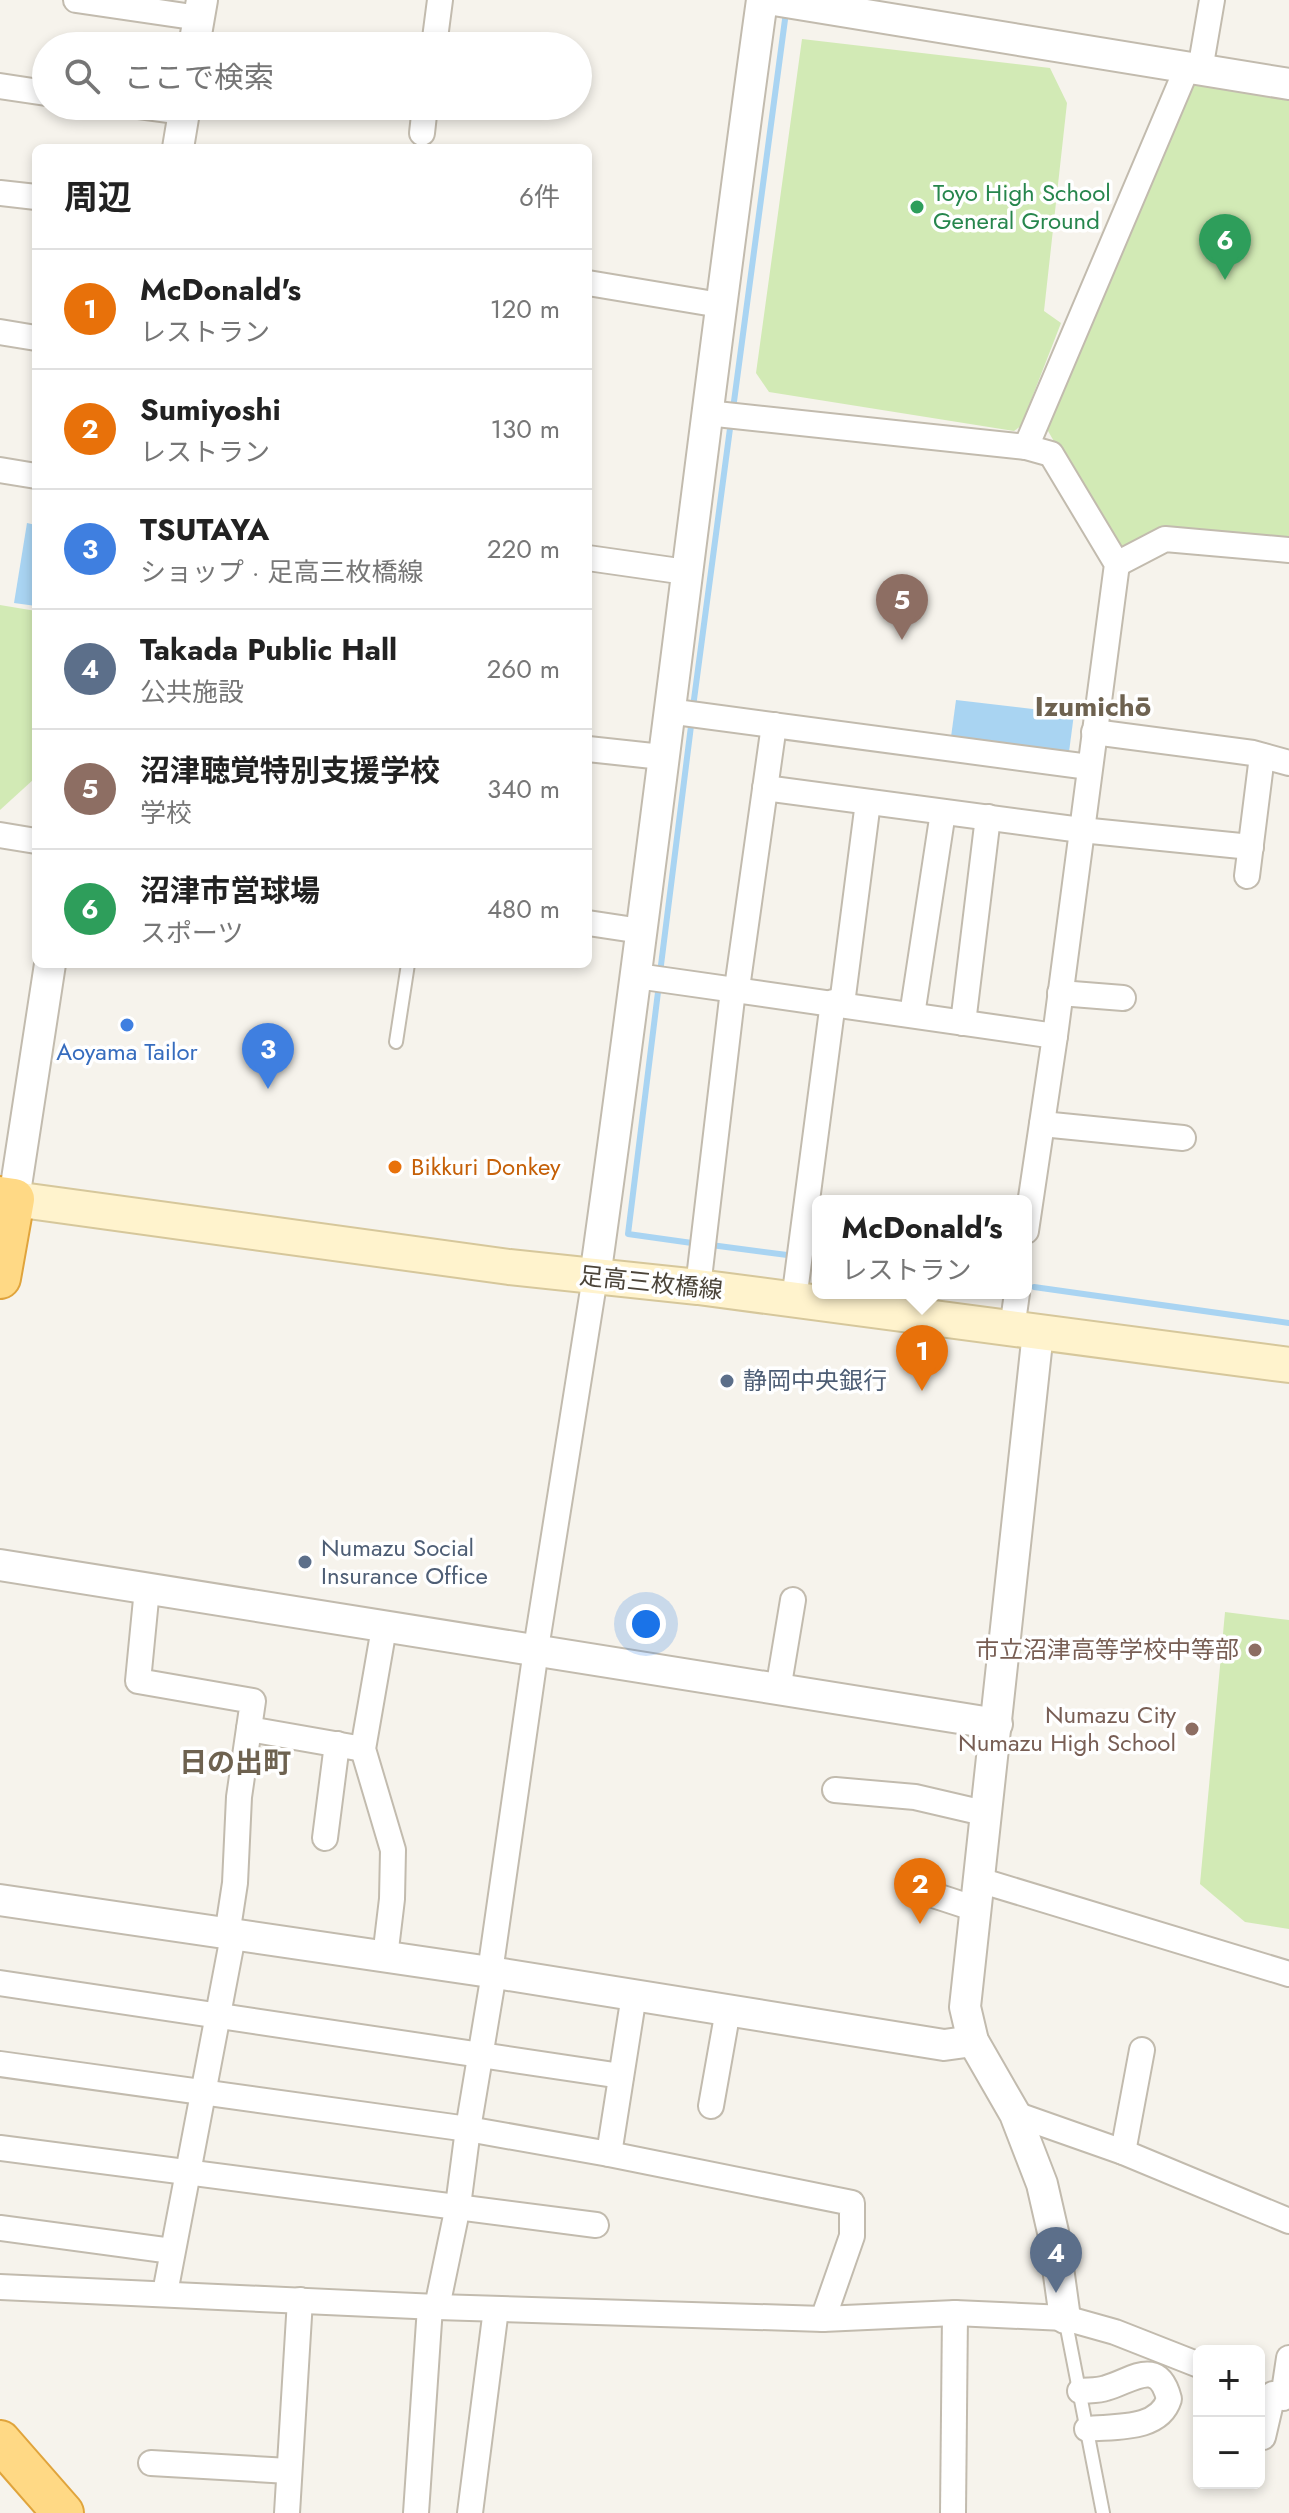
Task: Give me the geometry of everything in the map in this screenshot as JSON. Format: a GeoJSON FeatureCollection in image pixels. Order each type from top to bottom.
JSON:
{"type":"FeatureCollection","features":[{"type":"Feature","properties":{"kind":"highway"},"geometry":{"type":"LineString","coordinates":[[0,1278],[7,1198]]}},
{"type":"Feature","properties":{"kind":"highway"},"geometry":{"type":"LineString","coordinates":[[0,2441],[63,2513]]}},
{"type":"Feature","properties":{"kind":"main road","name":"足高三枚橋線"},"geometry":{"type":"LineString","coordinates":[[7,1198],[1289,1365]]}},
{"type":"Feature","properties":{"kind":"street"},"geometry":{"type":"LineString","coordinates":[[76,0],[198,21]]}},
{"type":"Feature","properties":{"kind":"street"},"geometry":{"type":"LineString","coordinates":[[436,32],[440,0]]}},
{"type":"Feature","properties":{"kind":"street"},"geometry":{"type":"LineString","coordinates":[[416,2513],[434,2307],[458,2206],[537,1652],[595,1277],[637,976],[662,757],[762,0]]}},
{"type":"Feature","properties":{"kind":"street"},"geometry":{"type":"LineString","coordinates":[[774,0],[823,4],[1289,84]]}},
{"type":"Feature","properties":{"kind":"street"},"geometry":{"type":"LineString","coordinates":[[1026,447],[1194,69],[1212,0]]}},
{"type":"Feature","properties":{"kind":"street"},"geometry":{"type":"LineString","coordinates":[[0,86],[32,91]]}},
{"type":"Feature","properties":{"kind":"street"},"geometry":{"type":"LineString","coordinates":[[179,144],[182,120]]}},
{"type":"Feature","properties":{"kind":"street"},"geometry":{"type":"LineString","coordinates":[[422,133],[423,120]]}},
{"type":"Feature","properties":{"kind":"street"},"geometry":{"type":"LineString","coordinates":[[0,193],[32,197]]}},
{"type":"Feature","properties":{"kind":"street"},"geometry":{"type":"LineString","coordinates":[[592,284],[720,305]]}},
{"type":"Feature","properties":{"kind":"street"},"geometry":{"type":"LineString","coordinates":[[0,332],[32,337]]}},
{"type":"Feature","properties":{"kind":"street"},"geometry":{"type":"LineString","coordinates":[[707,413],[1026,447],[1051,454],[1117,564],[1031,1195]]}},
{"type":"Feature","properties":{"kind":"street"},"geometry":{"type":"LineString","coordinates":[[0,470],[32,475]]}},
{"type":"Feature","properties":{"kind":"street"},"geometry":{"type":"LineString","coordinates":[[1117,564],[1165,539],[1289,550]]}},
{"type":"Feature","properties":{"kind":"street"},"geometry":{"type":"LineString","coordinates":[[592,559],[686,572]]}},
{"type":"Feature","properties":{"kind":"street"},"geometry":{"type":"LineString","coordinates":[[668,711],[1089,767]]}},
{"type":"Feature","properties":{"kind":"street"},"geometry":{"type":"LineString","coordinates":[[698,1287],[733,990],[738,981],[774,725]]}},
{"type":"Feature","properties":{"kind":"street"},"geometry":{"type":"LineString","coordinates":[[1094,732],[1262,756],[1289,763]]}},
{"type":"Feature","properties":{"kind":"street"},"geometry":{"type":"LineString","coordinates":[[592,749],[662,757]]}},
{"type":"Feature","properties":{"kind":"street"},"geometry":{"type":"LineString","coordinates":[[1247,876],[1262,756]]}},
{"type":"Feature","properties":{"kind":"street"},"geometry":{"type":"LineString","coordinates":[[765,788],[1081,830],[1251,847]]}},
{"type":"Feature","properties":{"kind":"street"},"geometry":{"type":"LineString","coordinates":[[794,1300],[868,802]]}},
{"type":"Feature","properties":{"kind":"street"},"geometry":{"type":"LineString","coordinates":[[912,1015],[943,812]]}},
{"type":"Feature","properties":{"kind":"street"},"geometry":{"type":"LineString","coordinates":[[963,1023],[988,817]]}},
{"type":"Feature","properties":{"kind":"street"},"geometry":{"type":"LineString","coordinates":[[0,835],[32,840]]}},
{"type":"Feature","properties":{"kind":"street"},"geometry":{"type":"LineString","coordinates":[[592,924],[641,931]]}},
{"type":"Feature","properties":{"kind":"street"},"geometry":{"type":"LineString","coordinates":[[7,1198],[49,968]]}},
{"type":"Feature","properties":{"kind":"street"},"geometry":{"type":"LineString","coordinates":[[637,976],[1055,1036]]}},
{"type":"Feature","properties":{"kind":"street"},"geometry":{"type":"LineString","coordinates":[[1060,993],[1123,998]]}},
{"type":"Feature","properties":{"kind":"street"},"geometry":{"type":"LineString","coordinates":[[1042,1124],[1183,1138]]}},
{"type":"Feature","properties":{"kind":"street"},"geometry":{"type":"LineString","coordinates":[[1018,1299],[1025,1330],[997,1724],[965,2007],[973,2041],[1015,2114],[1042,2184],[1053,2232],[1065,2318]]}},
{"type":"Feature","properties":{"kind":"street"},"geometry":{"type":"LineString","coordinates":[[0,1565],[997,1724]]}},
{"type":"Feature","properties":{"kind":"street"},"geometry":{"type":"LineString","coordinates":[[147,1589],[138,1681],[253,1701],[239,1797],[230,1935],[204,2094],[165,2293]]}},
{"type":"Feature","properties":{"kind":"street"},"geometry":{"type":"LineString","coordinates":[[778,1690],[793,1600]]}},
{"type":"Feature","properties":{"kind":"street"},"geometry":{"type":"LineString","coordinates":[[384,1628],[363,1749],[393,1850],[392,1899],[385,1957]]}},
{"type":"Feature","properties":{"kind":"street"},"geometry":{"type":"LineString","coordinates":[[249,1729],[363,1749]]}},
{"type":"Feature","properties":{"kind":"street"},"geometry":{"type":"LineString","coordinates":[[325,1838],[337,1744]]}},
{"type":"Feature","properties":{"kind":"street"},"geometry":{"type":"LineString","coordinates":[[835,1790],[915,1797],[988,1814]]}},
{"type":"Feature","properties":{"kind":"street"},"geometry":{"type":"LineString","coordinates":[[921,1891],[978,1895],[1289,1974]]}},
{"type":"Feature","properties":{"kind":"street"},"geometry":{"type":"LineString","coordinates":[[0,1900],[492,1972],[944,2045],[973,2041]]}},
{"type":"Feature","properties":{"kind":"street"},"geometry":{"type":"LineString","coordinates":[[0,1983],[621,2076]]}},
{"type":"Feature","properties":{"kind":"street"},"geometry":{"type":"LineString","coordinates":[[609,2154],[634,1995]]}},
{"type":"Feature","properties":{"kind":"street"},"geometry":{"type":"LineString","coordinates":[[711,2106],[728,2010]]}},
{"type":"Feature","properties":{"kind":"street"},"geometry":{"type":"LineString","coordinates":[[1123,2152],[1142,2050]]}},
{"type":"Feature","properties":{"kind":"street"},"geometry":{"type":"LineString","coordinates":[[0,2064],[468,2129],[852,2203],[852,2236],[823,2319]]}},
{"type":"Feature","properties":{"kind":"street"},"geometry":{"type":"LineString","coordinates":[[1015,2114],[1123,2152],[1289,2221]]}},
{"type":"Feature","properties":{"kind":"street"},"geometry":{"type":"LineString","coordinates":[[0,2148],[596,2225]]}},
{"type":"Feature","properties":{"kind":"street"},"geometry":{"type":"LineString","coordinates":[[0,2228],[172,2251]]}},
{"type":"Feature","properties":{"kind":"street"},"geometry":{"type":"LineString","coordinates":[[0,2287],[434,2307],[823,2319],[955,2313],[1065,2318],[1115,2332],[1193,2363]]}},
{"type":"Feature","properties":{"kind":"street"},"geometry":{"type":"LineString","coordinates":[[287,2513],[300,2300]]}},
{"type":"Feature","properties":{"kind":"street"},"geometry":{"type":"LineString","coordinates":[[470,2513],[496,2309]]}},
{"type":"Feature","properties":{"kind":"street"},"geometry":{"type":"LineString","coordinates":[[953,2513],[955,2313]]}},
{"type":"Feature","properties":{"kind":"street"},"geometry":{"type":"LineString","coordinates":[[1265,2431],[1289,2358]]}},
{"type":"Feature","properties":{"kind":"street"},"geometry":{"type":"LineString","coordinates":[[1080,2391],[1107,2388],[1143,2373],[1153,2376],[1166,2387],[1169,2399],[1161,2413],[1149,2423],[1087,2429]]}},
{"type":"Feature","properties":{"kind":"street"},"geometry":{"type":"LineString","coordinates":[[151,2463],[289,2471]]}},
{"type":"Feature","properties":{"kind":"lane"},"geometry":{"type":"LineString","coordinates":[[396,1042],[407,968]]}},
{"type":"Feature","properties":{"kind":"lane"},"geometry":{"type":"LineString","coordinates":[[1065,2318],[1103,2513]]}},
{"type":"Feature","properties":{"kind":"green space","name":"Toyo High School General Ground"},"geometry":{"type":"Polygon","coordinates":[[[802,39],[1050,68],[1067,103],[1044,311],[1061,323],[1021,426],[1014,431],[769,392],[756,373],[802,39]]]}},
{"type":"Feature","properties":{"kind":"green space"},"geometry":{"type":"Polygon","coordinates":[[[1192,83],[1289,99],[1289,539],[1115,547],[1048,431],[1048,416],[1192,83]]]}},
{"type":"Feature","properties":{"kind":"green space"},"geometry":{"type":"Polygon","coordinates":[[[0,605],[32,610],[32,781],[0,810],[0,605]]]}},
{"type":"Feature","properties":{"kind":"green space"},"geometry":{"type":"Polygon","coordinates":[[[1225,1612],[1289,1620],[1289,1929],[1245,1922],[1200,1884],[1225,1612]]]}},
{"type":"Feature","properties":{"kind":"water"},"geometry":{"type":"Polygon","coordinates":[[[27,523],[32,524],[32,605],[14,603],[27,523]]]}},
{"type":"Feature","properties":{"kind":"water"},"geometry":{"type":"Polygon","coordinates":[[[956,700],[1074,714],[1069,752],[951,737],[956,700]]]}},
{"type":"Feature","properties":{"kind":"waterway"},"geometry":{"type":"LineString","coordinates":[[733,409],[786,12]]}},
{"type":"Feature","properties":{"kind":"waterway"},"geometry":{"type":"LineString","coordinates":[[693,707],[731,421]]}},
{"type":"Feature","properties":{"kind":"waterway"},"geometry":{"type":"LineString","coordinates":[[660,973],[692,718]]}},
{"type":"Feature","properties":{"kind":"waterway"},"geometry":{"type":"LineString","coordinates":[[659,984],[628,1234],[699,1244]]}},
{"type":"Feature","properties":{"kind":"waterway"},"geometry":{"type":"LineString","coordinates":[[711,1245],[795,1256]]}},
{"type":"Feature","properties":{"kind":"waterway"},"geometry":{"type":"LineString","coordinates":[[1034,1287],[1289,1323]]}},
{"type":"Feature","properties":{"kind":"place","name":"Toyo High School General Ground"},"geometry":{"type":"Point","coordinates":[917,207]}},
{"type":"Feature","properties":{"kind":"place","name":"沼津市営球場"},"geometry":{"type":"Point","coordinates":[1225,280]}},
{"type":"Feature","properties":{"kind":"place","name":"沼津聴覚特別支援学校"},"geometry":{"type":"Point","coordinates":[902,640]}},
{"type":"Feature","properties":{"kind":"place","name":"Aoyama Tailor"},"geometry":{"type":"Point","coordinates":[127,1025]}},
{"type":"Feature","properties":{"kind":"place","name":"TSUTAYA"},"geometry":{"type":"Point","coordinates":[268,1089]}},
{"type":"Feature","properties":{"kind":"place","name":"Bikkuri Donkey"},"geometry":{"type":"Point","coordinates":[395,1167]}},
{"type":"Feature","properties":{"kind":"place","name":"静岡中央銀行"},"geometry":{"type":"Point","coordinates":[727,1381]}},
{"type":"Feature","properties":{"kind":"place","name":"McDonald's"},"geometry":{"type":"Point","coordinates":[922,1391]}},
{"type":"Feature","properties":{"kind":"place","name":"Numazu Social Insurance Office"},"geometry":{"type":"Point","coordinates":[305,1562]}},
{"type":"Feature","properties":{"kind":"place","name":"市立沼津高等学校中等部"},"geometry":{"type":"Point","coordinates":[1255,1650]}},
{"type":"Feature","properties":{"kind":"place","name":"Numazu City Numazu High School"},"geometry":{"type":"Point","coordinates":[1192,1729]}},
{"type":"Feature","properties":{"kind":"place","name":"Sumiyoshi"},"geometry":{"type":"Point","coordinates":[920,1924]}},
{"type":"Feature","properties":{"kind":"place","name":"Takada Public Hall"},"geometry":{"type":"Point","coordinates":[1056,2293]}},
{"type":"Feature","properties":{"kind":"district","name":"Izumichō"},"geometry":{"type":"Point","coordinates":[1093,706]}},
{"type":"Feature","properties":{"kind":"district","name":"日の出町"},"geometry":{"type":"Point","coordinates":[235,1762]}}]}
